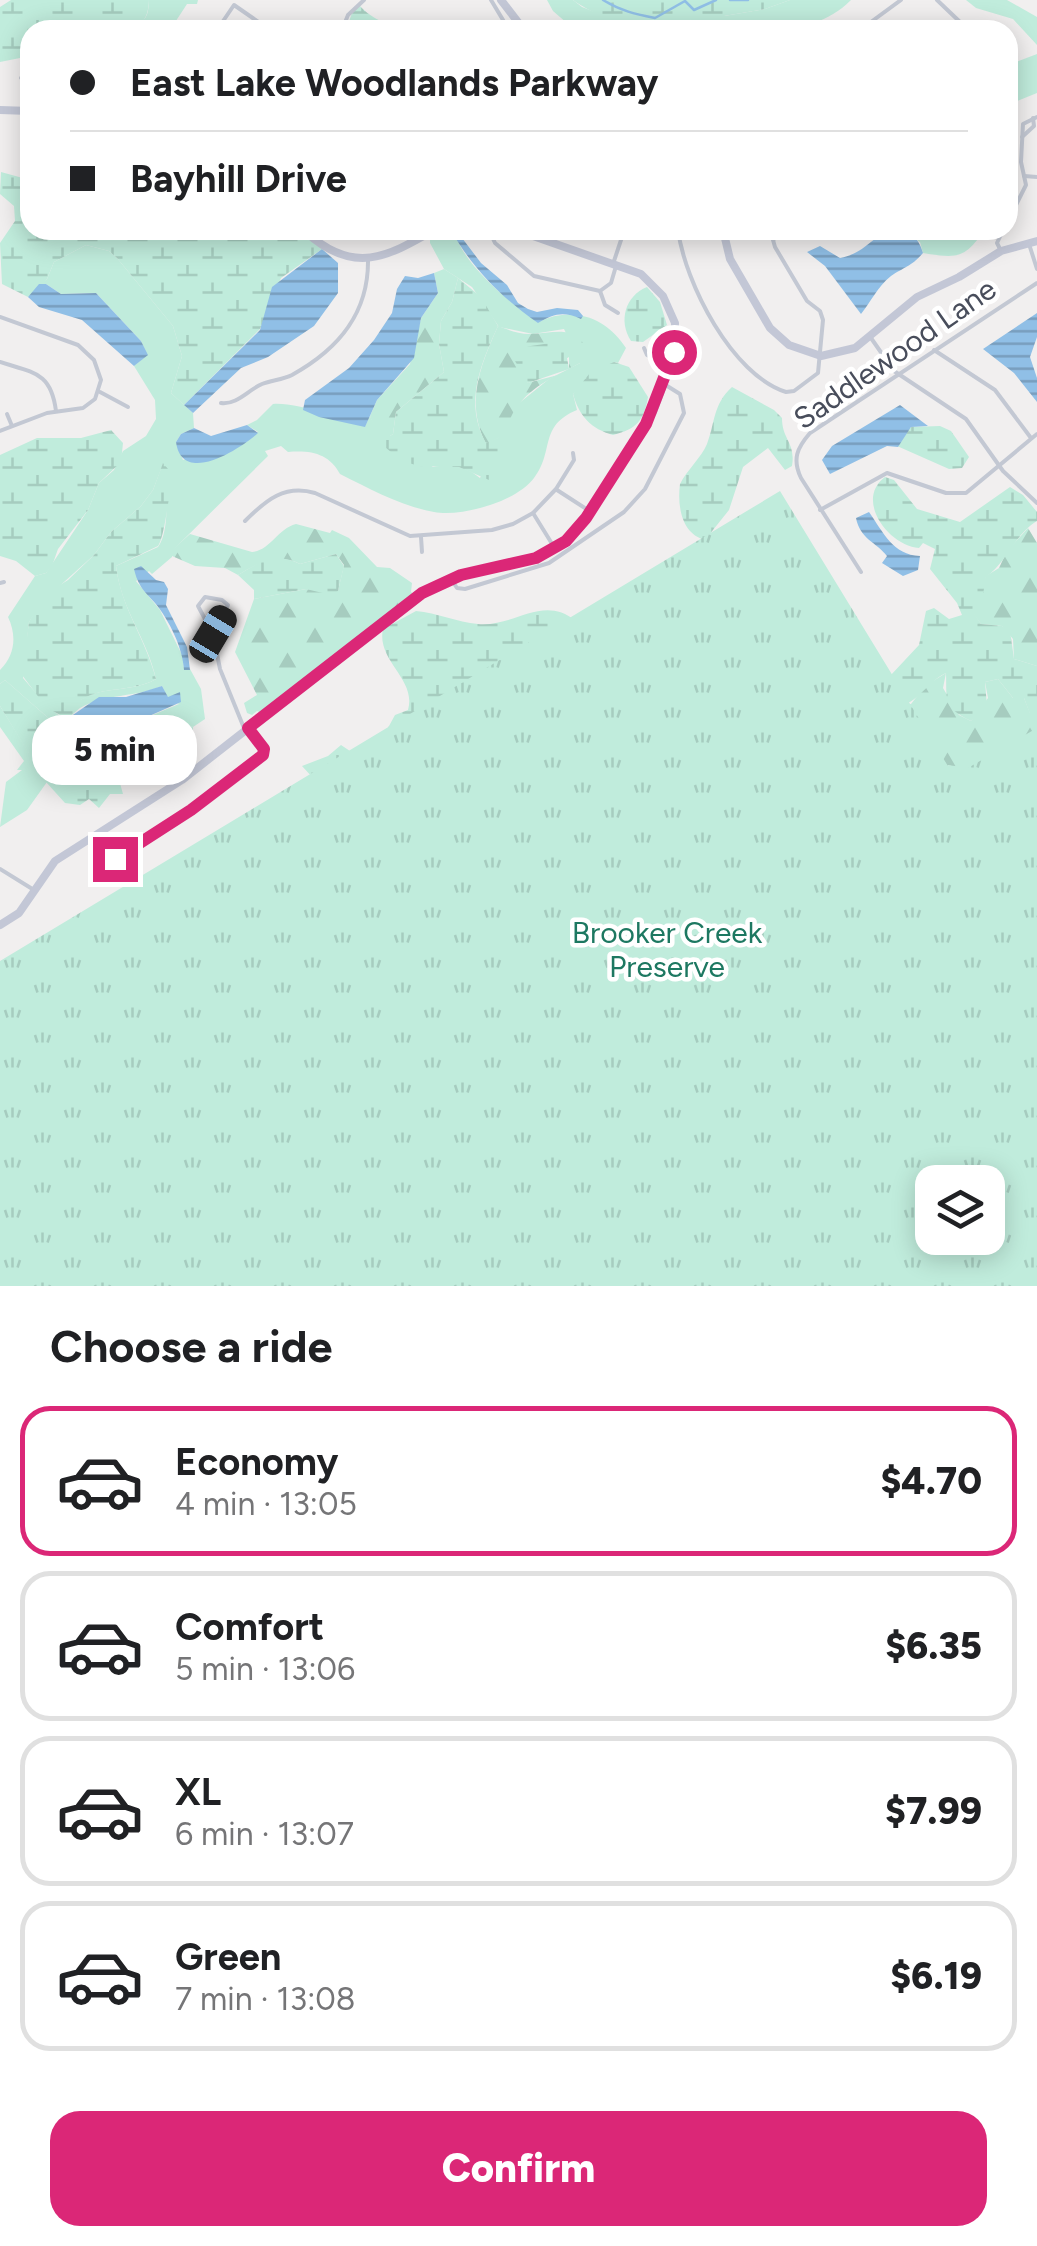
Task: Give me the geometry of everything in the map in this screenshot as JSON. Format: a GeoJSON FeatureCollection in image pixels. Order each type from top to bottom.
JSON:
{"type":"FeatureCollection","features":[{"type":"Feature","properties":{"kind":"street"},"geometry":{"type":"LineString","coordinates":[[346,20],[364,0]]}},
{"type":"Feature","properties":{"kind":"street"},"geometry":{"type":"LineString","coordinates":[[501,0],[516,20]]}},
{"type":"Feature","properties":{"kind":"street"},"geometry":{"type":"LineString","coordinates":[[874,20],[901,0]]}},
{"type":"Feature","properties":{"kind":"street"},"geometry":{"type":"LineString","coordinates":[[937,0],[958,20]]}},
{"type":"Feature","properties":{"kind":"street"},"geometry":{"type":"LineString","coordinates":[[223,20],[230,8],[237,5],[257,20]]}},
{"type":"Feature","properties":{"kind":"street"},"geometry":{"type":"LineString","coordinates":[[1022,137],[1034,126],[1035,118]]}},
{"type":"Feature","properties":{"kind":"street"},"geometry":{"type":"LineString","coordinates":[[1018,202],[1026,186],[1023,124],[1035,118]]}},
{"type":"Feature","properties":{"kind":"street"},"geometry":{"type":"LineString","coordinates":[[1024,176],[1037,178]]}},
{"type":"Feature","properties":{"kind":"street"},"geometry":{"type":"LineString","coordinates":[[319,240],[352,258],[368,259],[391,254],[416,240]]}},
{"type":"Feature","properties":{"kind":"street"},"geometry":{"type":"LineString","coordinates":[[494,240],[534,276],[600,291]]}},
{"type":"Feature","properties":{"kind":"street"},"geometry":{"type":"LineString","coordinates":[[0,926],[19,913],[51,864],[182,780],[416,597],[453,578],[532,560],[555,548],[581,526],[646,424],[670,367],[676,330],[667,302],[647,279],[545,240]]}},
{"type":"Feature","properties":{"kind":"street"},"geometry":{"type":"LineString","coordinates":[[600,291],[610,282],[621,240]]}},
{"type":"Feature","properties":{"kind":"street"},"geometry":{"type":"LineString","coordinates":[[680,240],[694,286],[734,352],[754,375],[790,392],[818,372],[822,315],[806,301],[772,240]]}},
{"type":"Feature","properties":{"kind":"street"},"geometry":{"type":"LineString","coordinates":[[725,240],[730,259],[770,328],[789,345],[821,356],[846,352],[871,338],[917,296],[959,277],[1000,251],[1033,243],[1037,269]]}},
{"type":"Feature","properties":{"kind":"street"},"geometry":{"type":"LineString","coordinates":[[999,240],[1000,251]]}},
{"type":"Feature","properties":{"kind":"street"},"geometry":{"type":"LineString","coordinates":[[221,402],[230,403],[261,385],[289,376],[334,342],[354,320],[364,301],[368,259]]}},
{"type":"Feature","properties":{"kind":"street","name":"Saddlewood Lane"},"geometry":{"type":"LineString","coordinates":[[861,572],[796,468],[799,446],[810,433],[1037,283]]}},
{"type":"Feature","properties":{"kind":"street"},"geometry":{"type":"LineString","coordinates":[[600,291],[605,305],[618,314]]}},
{"type":"Feature","properties":{"kind":"street"},"geometry":{"type":"LineString","coordinates":[[0,317],[78,344],[100,370],[100,392],[83,408],[56,411],[0,431]]}},
{"type":"Feature","properties":{"kind":"street"},"geometry":{"type":"LineString","coordinates":[[871,338],[898,375],[966,419],[1000,466],[1037,503]]}},
{"type":"Feature","properties":{"kind":"street"},"geometry":{"type":"LineString","coordinates":[[644,348],[650,357],[670,367]]}},
{"type":"Feature","properties":{"kind":"street"},"geometry":{"type":"LineString","coordinates":[[934,350],[995,390],[1031,438]]}},
{"type":"Feature","properties":{"kind":"street"},"geometry":{"type":"LineString","coordinates":[[0,362],[46,380],[56,411]]}},
{"type":"Feature","properties":{"kind":"street"},"geometry":{"type":"LineString","coordinates":[[453,578],[455,586],[462,589],[549,563],[630,507],[645,489],[684,413],[680,394],[664,384]]}},
{"type":"Feature","properties":{"kind":"street"},"geometry":{"type":"LineString","coordinates":[[100,392],[128,407]]}},
{"type":"Feature","properties":{"kind":"street"},"geometry":{"type":"LineString","coordinates":[[7,414],[12,426]]}},
{"type":"Feature","properties":{"kind":"street"},"geometry":{"type":"LineString","coordinates":[[820,510],[887,473],[956,495],[966,493],[1037,434]]}},
{"type":"Feature","properties":{"kind":"street"},"geometry":{"type":"LineString","coordinates":[[246,520],[270,498],[304,490],[400,534],[422,537],[504,528],[533,513],[556,490],[574,460],[573,453]]}},
{"type":"Feature","properties":{"kind":"street"},"geometry":{"type":"LineString","coordinates":[[556,490],[590,512]]}},
{"type":"Feature","properties":{"kind":"street"},"geometry":{"type":"LineString","coordinates":[[533,513],[555,548]]}},
{"type":"Feature","properties":{"kind":"street"},"geometry":{"type":"LineString","coordinates":[[422,537],[422,552]]}},
{"type":"Feature","properties":{"kind":"street"},"geometry":{"type":"LineString","coordinates":[[94,836],[106,855],[115,859],[191,810],[263,755],[264,749],[238,715],[220,669],[213,634],[198,606],[205,597],[228,604],[213,634]]}},
{"type":"Feature","properties":{"kind":"street"},"geometry":{"type":"LineString","coordinates":[[0,870],[34,890]]}},
{"type":"Feature","properties":{"kind":"green space"},"geometry":{"type":"Polygon","coordinates":[[[11,0],[149,0],[143,20],[20,20],[20,58],[0,62],[0,7],[11,0]]]}},
{"type":"Feature","properties":{"kind":"green space"},"geometry":{"type":"Polygon","coordinates":[[[149,0],[198,0],[197,4],[187,4],[177,20],[142,20],[149,0]]]}},
{"type":"Feature","properties":{"kind":"green space"},"geometry":{"type":"Polygon","coordinates":[[[547,0],[573,0],[615,20],[563,20],[547,0]]]}},
{"type":"Feature","properties":{"kind":"green space"},"geometry":{"type":"Polygon","coordinates":[[[573,0],[790,0],[765,9],[724,16],[692,16],[690,20],[613,20],[573,0]]]}},
{"type":"Feature","properties":{"kind":"green space"},"geometry":{"type":"Polygon","coordinates":[[[790,0],[851,0],[821,20],[690,20],[691,16],[724,16],[790,0]]]}},
{"type":"Feature","properties":{"kind":"green space"},"geometry":{"type":"Polygon","coordinates":[[[966,0],[1007,0],[1037,17],[1037,45],[1018,20],[976,8],[966,0]]]}},
{"type":"Feature","properties":{"kind":"green space"},"geometry":{"type":"Polygon","coordinates":[[[359,5],[379,20],[350,20],[359,5]]]}},
{"type":"Feature","properties":{"kind":"green space"},"geometry":{"type":"Polygon","coordinates":[[[1037,54],[1037,93],[1018,101],[1018,61],[1037,54]]]}},
{"type":"Feature","properties":{"kind":"green space"},"geometry":{"type":"Polygon","coordinates":[[[1,172],[20,177],[20,240],[310,240],[322,249],[281,278],[260,329],[184,405],[171,393],[182,356],[173,326],[109,251],[86,245],[54,262],[47,279],[28,297],[2,284],[0,243],[15,221],[14,206],[0,194],[1,172]]]}},
{"type":"Feature","properties":{"kind":"green space"},"geometry":{"type":"Polygon","coordinates":[[[457,240],[476,269],[538,322],[563,315],[598,321],[626,348],[618,363],[614,362],[573,394],[577,410],[565,416],[552,431],[540,468],[526,487],[502,501],[473,510],[446,513],[422,509],[340,474],[319,455],[288,452],[281,446],[265,451],[268,456],[172,551],[172,557],[152,574],[149,571],[136,581],[160,610],[183,657],[184,669],[190,669],[201,689],[205,719],[193,727],[173,718],[96,762],[70,743],[62,730],[5,680],[0,684],[0,670],[13,645],[8,617],[35,576],[46,573],[88,510],[99,483],[114,470],[123,451],[146,436],[156,419],[155,400],[134,366],[147,355],[141,341],[96,293],[61,294],[40,284],[47,279],[54,262],[86,245],[109,251],[173,326],[182,356],[171,393],[193,413],[194,428],[181,434],[176,442],[183,460],[258,432],[247,425],[273,404],[283,404],[365,426],[370,416],[374,424],[433,467],[458,467],[480,478],[513,408],[549,379],[580,363],[564,329],[533,334],[499,327],[472,287],[444,269],[430,243],[457,240]],[[163,464],[153,490],[141,506],[43,601],[29,622],[23,678],[63,718],[110,738],[131,724],[179,704],[168,698],[162,686],[80,708],[80,700],[89,695],[156,679],[123,596],[116,566],[158,547],[166,518],[163,464]]]}},
{"type":"Feature","properties":{"kind":"green space"},"geometry":{"type":"Polygon","coordinates":[[[917,240],[976,240],[965,252],[951,256],[923,253],[917,240]]]}},
{"type":"Feature","properties":{"kind":"green space"},"geometry":{"type":"Polygon","coordinates":[[[444,269],[458,278],[452,302],[441,321],[439,344],[444,372],[396,412],[393,434],[380,443],[370,416],[377,400],[410,364],[421,318],[438,293],[434,273],[444,269]]]}},
{"type":"Feature","properties":{"kind":"green space"},"geometry":{"type":"Polygon","coordinates":[[[458,278],[481,297],[498,326],[480,370],[475,399],[479,428],[486,443],[507,434],[502,465],[489,480],[459,467],[419,466],[402,461],[380,443],[393,434],[396,412],[444,372],[439,344],[441,321],[452,302],[458,278]]]}},
{"type":"Feature","properties":{"kind":"green space"},"geometry":{"type":"Polygon","coordinates":[[[647,287],[660,302],[667,325],[643,342],[631,341],[625,325],[626,310],[633,296],[647,287]]]}},
{"type":"Feature","properties":{"kind":"green space"},"geometry":{"type":"Polygon","coordinates":[[[498,326],[526,334],[570,333],[587,350],[580,363],[569,369],[569,357],[527,383],[558,375],[517,406],[507,434],[486,444],[476,414],[477,385],[498,326]]]}},
{"type":"Feature","properties":{"kind":"green space"},"geometry":{"type":"Polygon","coordinates":[[[564,341],[569,369],[528,383],[515,361],[524,347],[564,341]]]}},
{"type":"Feature","properties":{"kind":"green space"},"geometry":{"type":"Polygon","coordinates":[[[614,362],[629,367],[648,397],[638,422],[613,435],[587,420],[573,394],[590,373],[614,362]]]}},
{"type":"Feature","properties":{"kind":"green space"},"geometry":{"type":"Polygon","coordinates":[[[732,387],[782,418],[792,451],[792,466],[785,470],[768,448],[743,467],[729,510],[705,540],[686,526],[679,502],[680,484],[704,449],[718,407],[732,387]]]}},
{"type":"Feature","properties":{"kind":"green space"},"geometry":{"type":"Polygon","coordinates":[[[940,426],[951,431],[969,457],[962,468],[949,469],[897,446],[911,427],[940,426]]]}},
{"type":"Feature","properties":{"kind":"green space"},"geometry":{"type":"Polygon","coordinates":[[[111,430],[123,443],[121,462],[99,483],[88,510],[58,549],[46,573],[35,576],[16,561],[0,556],[0,455],[37,438],[81,438],[111,430]]]}},
{"type":"Feature","properties":{"kind":"green space"},"geometry":{"type":"Polygon","coordinates":[[[163,463],[173,475],[158,546],[116,566],[123,596],[156,679],[90,695],[81,700],[80,708],[67,719],[46,707],[19,671],[29,622],[44,595],[68,580],[111,532],[141,506],[153,490],[163,463]]]}},
{"type":"Feature","properties":{"kind":"green space"},"geometry":{"type":"Polygon","coordinates":[[[885,477],[894,480],[917,509],[960,522],[1010,487],[1037,512],[1037,521],[986,577],[982,600],[973,612],[981,624],[1010,631],[1014,659],[1037,666],[1037,714],[1030,714],[1024,698],[1013,698],[998,679],[985,682],[987,706],[971,721],[951,707],[946,673],[903,705],[947,765],[1037,776],[313,778],[302,766],[328,756],[341,745],[350,751],[383,737],[395,715],[408,710],[407,689],[382,640],[383,629],[416,611],[492,624],[552,610],[576,621],[890,676],[919,645],[926,611],[934,608],[949,619],[962,615],[930,569],[935,549],[923,543],[919,548],[908,545],[887,531],[879,520],[873,498],[885,477]]]}},
{"type":"Feature","properties":{"kind":"green space","name":"Brooker Creek Preserve"},"geometry":{"type":"Polygon","coordinates":[[[780,491],[954,776],[1037,728],[1037,1286],[0,1286],[0,961],[780,491]]]}},
{"type":"Feature","properties":{"kind":"green space"},"geometry":{"type":"Polygon","coordinates":[[[296,524],[330,533],[332,530],[349,538],[377,567],[390,568],[412,583],[411,592],[415,595],[264,714],[257,711],[252,715],[247,713],[244,703],[257,695],[235,652],[254,599],[306,589],[338,591],[344,565],[336,554],[300,564],[276,559],[238,575],[225,568],[195,566],[172,556],[171,551],[190,534],[252,552],[296,524]]]}},
{"type":"Feature","properties":{"kind":"green space"},"geometry":{"type":"Polygon","coordinates":[[[1028,528],[1037,543],[1037,666],[1014,659],[1013,639],[1002,626],[981,624],[972,612],[986,576],[999,568],[1007,551],[1028,528]]]}},
{"type":"Feature","properties":{"kind":"green space"},"geometry":{"type":"Polygon","coordinates":[[[336,554],[344,566],[338,591],[331,595],[306,589],[254,599],[254,590],[238,575],[268,560],[300,564],[336,554]]]}},
{"type":"Feature","properties":{"kind":"green space"},"geometry":{"type":"Polygon","coordinates":[[[946,673],[943,688],[959,715],[971,721],[988,698],[985,682],[998,679],[1013,698],[1024,698],[1030,713],[1037,714],[1037,758],[993,775],[947,765],[837,700],[911,704],[925,686],[946,673]]]}},
{"type":"Feature","properties":{"kind":"green space"},"geometry":{"type":"Polygon","coordinates":[[[5,680],[62,730],[70,743],[96,762],[173,718],[193,727],[192,736],[171,748],[163,739],[153,739],[152,754],[118,776],[123,794],[110,794],[99,808],[89,799],[80,805],[65,803],[46,782],[0,706],[0,684],[5,680]]]}},
{"type":"Feature","properties":{"kind":"green space"},"geometry":{"type":"Polygon","coordinates":[[[0,706],[47,782],[27,810],[0,827],[6,782],[22,770],[17,770],[24,761],[0,727],[0,706]]]}},
{"type":"Feature","properties":{"kind":"water"},"geometry":{"type":"Polygon","coordinates":[[[457,240],[464,240],[481,263],[507,285],[518,303],[528,309],[578,310],[583,316],[581,319],[559,315],[538,323],[501,293],[457,240]]]}},
{"type":"Feature","properties":{"kind":"water"},"geometry":{"type":"Polygon","coordinates":[[[873,240],[916,240],[923,253],[886,280],[861,314],[825,266],[807,252],[820,246],[840,258],[873,240]]]}},
{"type":"Feature","properties":{"kind":"water"},"geometry":{"type":"Polygon","coordinates":[[[322,249],[338,263],[338,293],[314,326],[268,357],[241,368],[193,413],[184,405],[260,330],[272,287],[322,249]]]}},
{"type":"Feature","properties":{"kind":"water"},"geometry":{"type":"Polygon","coordinates":[[[434,273],[438,293],[421,318],[414,358],[377,400],[365,427],[303,410],[305,400],[349,368],[374,340],[392,313],[397,289],[405,276],[418,278],[434,273]]]}},
{"type":"Feature","properties":{"kind":"water"},"geometry":{"type":"Polygon","coordinates":[[[39,284],[61,294],[96,293],[141,341],[148,355],[134,366],[82,320],[39,307],[28,297],[39,284]]]}},
{"type":"Feature","properties":{"kind":"water"},"geometry":{"type":"Polygon","coordinates":[[[1037,313],[1037,337],[1030,357],[1037,378],[1037,402],[1014,373],[983,349],[1037,313]]]}},
{"type":"Feature","properties":{"kind":"water"},"geometry":{"type":"Polygon","coordinates":[[[900,405],[928,426],[911,427],[898,447],[887,446],[830,474],[822,460],[832,446],[900,405]]]}},
{"type":"Feature","properties":{"kind":"water"},"geometry":{"type":"Polygon","coordinates":[[[247,425],[258,433],[225,455],[200,463],[189,462],[180,455],[176,442],[181,434],[194,428],[211,436],[247,425]]]}},
{"type":"Feature","properties":{"kind":"water"},"geometry":{"type":"Polygon","coordinates":[[[869,512],[896,547],[920,556],[918,570],[903,576],[882,563],[887,556],[865,536],[856,518],[869,512]]]}},
{"type":"Feature","properties":{"kind":"water"},"geometry":{"type":"Polygon","coordinates":[[[141,566],[168,589],[166,605],[187,647],[190,670],[184,670],[170,626],[137,580],[134,569],[141,566]]]}},
{"type":"Feature","properties":{"kind":"water"},"geometry":{"type":"Polygon","coordinates":[[[162,686],[168,697],[180,692],[181,702],[110,738],[67,719],[99,697],[126,697],[162,686]]]}},
{"type":"Feature","properties":{"kind":"waterway"},"geometry":{"type":"LineString","coordinates":[[603,0],[628,12],[655,18],[685,1],[694,10],[716,0]]}},
{"type":"Feature","properties":{"kind":"waterway"},"geometry":{"type":"LineString","coordinates":[[730,0],[748,0]]}},
{"type":"Feature","properties":{"kind":"route"},"geometry":{"type":"LineString","coordinates":[[115,859],[191,810],[263,755],[264,749],[248,728],[416,597],[461,575],[536,558],[568,539],[581,526],[646,424],[674,352]]}}]}
